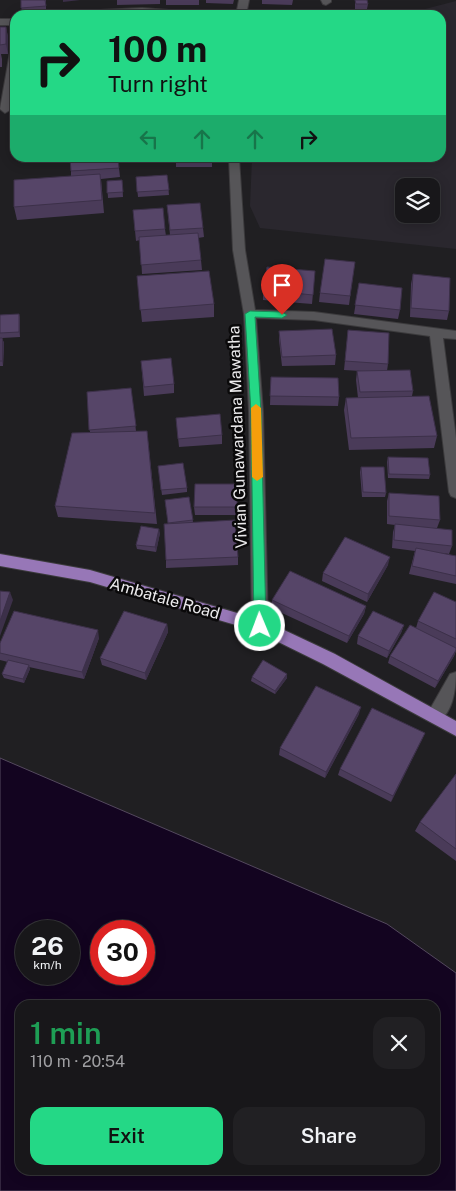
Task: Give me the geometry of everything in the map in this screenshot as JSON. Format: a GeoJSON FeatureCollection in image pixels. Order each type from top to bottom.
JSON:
{"type":"FeatureCollection","features":[{"type":"Feature","properties":{"kind":"main road","name":"Ambatale Road"},"geometry":{"type":"LineString","coordinates":[[0,560],[90,576],[143,590],[260,626],[329,659],[436,716],[456,729]]}},
{"type":"Feature","properties":{"kind":"street"},"geometry":{"type":"LineString","coordinates":[[5,110],[10,81]]}},
{"type":"Feature","properties":{"kind":"street","name":"Vivian Gunawardana Mawatha"},"geometry":{"type":"LineString","coordinates":[[234,162],[239,250],[250,314],[256,412],[260,626]]}},
{"type":"Feature","properties":{"kind":"street"},"geometry":{"type":"LineString","coordinates":[[250,314],[314,316],[456,335]]}},
{"type":"Feature","properties":{"kind":"street"},"geometry":{"type":"LineString","coordinates":[[436,333],[456,492]]}},
{"type":"Feature","properties":{"kind":"street"},"geometry":{"type":"LineString","coordinates":[[436,716],[456,679]]}},
{"type":"Feature","properties":{"kind":"shaded area"},"geometry":{"type":"Polygon","coordinates":[[[456,1],[456,249],[260,228],[250,206],[252,162],[446,162],[446,10],[421,10],[456,1]]]}},
{"type":"Feature","properties":{"kind":"shaded area"},"geometry":{"type":"Polygon","coordinates":[[[0,758],[387,924],[456,973],[456,1191],[0,1191],[0,758]]]}},
{"type":"Feature","properties":{"kind":"building"},"geometry":{"type":"Polygon","coordinates":[[[21,0],[45,0],[46,6],[21,8],[21,0]]]}},
{"type":"Feature","properties":{"kind":"building"},"geometry":{"type":"Polygon","coordinates":[[[355,0],[367,0],[368,4],[356,4],[355,0]]]}},
{"type":"Feature","properties":{"kind":"building"},"geometry":{"type":"Polygon","coordinates":[[[0,27],[6,27],[6,44],[0,45],[0,27]]]}},
{"type":"Feature","properties":{"kind":"building"},"geometry":{"type":"Polygon","coordinates":[[[70,162],[118,162],[119,168],[71,171],[70,162]]]}},
{"type":"Feature","properties":{"kind":"building"},"geometry":{"type":"Polygon","coordinates":[[[100,174],[102,200],[14,207],[14,180],[100,174]]]}},
{"type":"Feature","properties":{"kind":"building"},"geometry":{"type":"Polygon","coordinates":[[[167,175],[169,190],[137,192],[136,177],[167,175]]]}},
{"type":"Feature","properties":{"kind":"building"},"geometry":{"type":"Polygon","coordinates":[[[122,180],[123,192],[107,193],[107,181],[122,180]]]}},
{"type":"Feature","properties":{"kind":"building"},"geometry":{"type":"Polygon","coordinates":[[[200,203],[203,228],[170,230],[167,205],[200,203]]]}},
{"type":"Feature","properties":{"kind":"building"},"geometry":{"type":"Polygon","coordinates":[[[163,208],[165,229],[135,231],[133,210],[163,208]]]}},
{"type":"Feature","properties":{"kind":"building"},"geometry":{"type":"Polygon","coordinates":[[[198,233],[201,260],[141,265],[139,237],[198,233]]]}},
{"type":"Feature","properties":{"kind":"building"},"geometry":{"type":"Polygon","coordinates":[[[325,259],[355,262],[350,296],[320,293],[325,259]]]}},
{"type":"Feature","properties":{"kind":"building"},"geometry":{"type":"Polygon","coordinates":[[[267,267],[315,271],[313,295],[263,290],[267,267]]]}},
{"type":"Feature","properties":{"kind":"building"},"geometry":{"type":"Polygon","coordinates":[[[209,271],[214,304],[140,310],[137,276],[209,271]]]}},
{"type":"Feature","properties":{"kind":"building"},"geometry":{"type":"Polygon","coordinates":[[[413,274],[450,278],[449,311],[411,308],[413,274]]]}},
{"type":"Feature","properties":{"kind":"building"},"geometry":{"type":"Polygon","coordinates":[[[359,283],[402,288],[400,310],[355,305],[359,283]]]}},
{"type":"Feature","properties":{"kind":"building"},"geometry":{"type":"Polygon","coordinates":[[[19,314],[19,332],[0,333],[0,315],[19,314]]]}},
{"type":"Feature","properties":{"kind":"building"},"geometry":{"type":"Polygon","coordinates":[[[332,329],[336,355],[282,357],[279,331],[332,329]]]}},
{"type":"Feature","properties":{"kind":"building"},"geometry":{"type":"Polygon","coordinates":[[[348,330],[389,333],[388,364],[345,361],[348,330]]]}},
{"type":"Feature","properties":{"kind":"building"},"geometry":{"type":"Polygon","coordinates":[[[0,338],[2,338],[2,361],[0,361],[0,338]]]}},
{"type":"Feature","properties":{"kind":"building"},"geometry":{"type":"Polygon","coordinates":[[[171,358],[174,384],[144,387],[141,361],[171,358]]]}},
{"type":"Feature","properties":{"kind":"building"},"geometry":{"type":"Polygon","coordinates":[[[410,370],[413,391],[360,392],[357,371],[410,370]]]}},
{"type":"Feature","properties":{"kind":"building"},"geometry":{"type":"Polygon","coordinates":[[[271,377],[338,378],[339,397],[270,396],[271,377]]]}},
{"type":"Feature","properties":{"kind":"building"},"geometry":{"type":"Polygon","coordinates":[[[131,388],[136,426],[89,430],[87,392],[131,388]]]}},
{"type":"Feature","properties":{"kind":"building"},"geometry":{"type":"Polygon","coordinates":[[[429,396],[437,436],[351,438],[346,398],[429,396]]]}},
{"type":"Feature","properties":{"kind":"building"},"geometry":{"type":"Polygon","coordinates":[[[220,414],[222,435],[178,439],[176,418],[220,414]]]}},
{"type":"Feature","properties":{"kind":"building"},"geometry":{"type":"Polygon","coordinates":[[[147,431],[155,513],[55,506],[72,433],[147,431]]]}},
{"type":"Feature","properties":{"kind":"building"},"geometry":{"type":"Polygon","coordinates":[[[388,457],[428,458],[430,475],[389,474],[388,457]]]}},
{"type":"Feature","properties":{"kind":"building"},"geometry":{"type":"Polygon","coordinates":[[[183,463],[187,488],[161,490],[158,466],[183,463]]]}},
{"type":"Feature","properties":{"kind":"building"},"geometry":{"type":"Polygon","coordinates":[[[361,467],[384,467],[386,493],[363,492],[361,467]]]}},
{"type":"Feature","properties":{"kind":"building"},"geometry":{"type":"Polygon","coordinates":[[[195,484],[237,484],[237,507],[194,507],[195,484]]]}},
{"type":"Feature","properties":{"kind":"building"},"geometry":{"type":"Polygon","coordinates":[[[389,493],[439,496],[440,520],[389,516],[389,493]]]}},
{"type":"Feature","properties":{"kind":"building"},"geometry":{"type":"Polygon","coordinates":[[[189,497],[193,520],[168,523],[165,500],[189,497]]]}},
{"type":"Feature","properties":{"kind":"building"},"geometry":{"type":"Polygon","coordinates":[[[235,520],[238,557],[166,560],[164,524],[235,520]]]}},
{"type":"Feature","properties":{"kind":"building"},"geometry":{"type":"Polygon","coordinates":[[[395,524],[452,530],[452,546],[394,540],[395,524]]]}},
{"type":"Feature","properties":{"kind":"building"},"geometry":{"type":"Polygon","coordinates":[[[141,526],[159,529],[155,547],[136,545],[141,526]]]}},
{"type":"Feature","properties":{"kind":"building"},"geometry":{"type":"Polygon","coordinates":[[[345,537],[390,557],[368,594],[323,573],[345,537]]]}},
{"type":"Feature","properties":{"kind":"building"},"geometry":{"type":"Polygon","coordinates":[[[416,548],[456,556],[456,576],[412,566],[416,548]]]}},
{"type":"Feature","properties":{"kind":"building"},"geometry":{"type":"Polygon","coordinates":[[[290,571],[366,606],[349,636],[272,600],[290,571]]]}},
{"type":"Feature","properties":{"kind":"building"},"geometry":{"type":"Polygon","coordinates":[[[0,591],[10,592],[0,621],[0,591]]]}},
{"type":"Feature","properties":{"kind":"building"},"geometry":{"type":"Polygon","coordinates":[[[434,592],[456,602],[456,639],[418,621],[434,592]]]}},
{"type":"Feature","properties":{"kind":"building"},"geometry":{"type":"Polygon","coordinates":[[[14,611],[98,630],[82,672],[0,653],[0,643],[14,611]]]}},
{"type":"Feature","properties":{"kind":"building"},"geometry":{"type":"Polygon","coordinates":[[[124,611],[167,624],[145,673],[100,658],[124,611]]]}},
{"type":"Feature","properties":{"kind":"building"},"geometry":{"type":"Polygon","coordinates":[[[373,611],[404,625],[389,651],[358,636],[373,611]]]}},
{"type":"Feature","properties":{"kind":"building"},"geometry":{"type":"Polygon","coordinates":[[[410,625],[456,648],[438,681],[390,656],[410,625]]]}},
{"type":"Feature","properties":{"kind":"building"},"geometry":{"type":"Polygon","coordinates":[[[8,660],[29,665],[23,679],[2,674],[8,660]]]}},
{"type":"Feature","properties":{"kind":"building"},"geometry":{"type":"Polygon","coordinates":[[[263,660],[287,674],[275,691],[252,677],[263,660]]]}},
{"type":"Feature","properties":{"kind":"building"},"geometry":{"type":"Polygon","coordinates":[[[316,686],[361,707],[326,772],[280,748],[316,686]]]}},
{"type":"Feature","properties":{"kind":"building"},"geometry":{"type":"Polygon","coordinates":[[[372,708],[425,733],[393,796],[340,769],[372,708]]]}},
{"type":"Feature","properties":{"kind":"building"},"geometry":{"type":"Polygon","coordinates":[[[456,774],[456,849],[420,822],[456,774]]]}},
{"type":"Feature","properties":{"kind":"slow traffic"},"geometry":{"type":"LineString","coordinates":[[256,408],[257,477]]}},
{"type":"Feature","properties":{"kind":"route"},"geometry":{"type":"LineString","coordinates":[[260,626],[256,412],[250,314],[282,315]]}}]}
